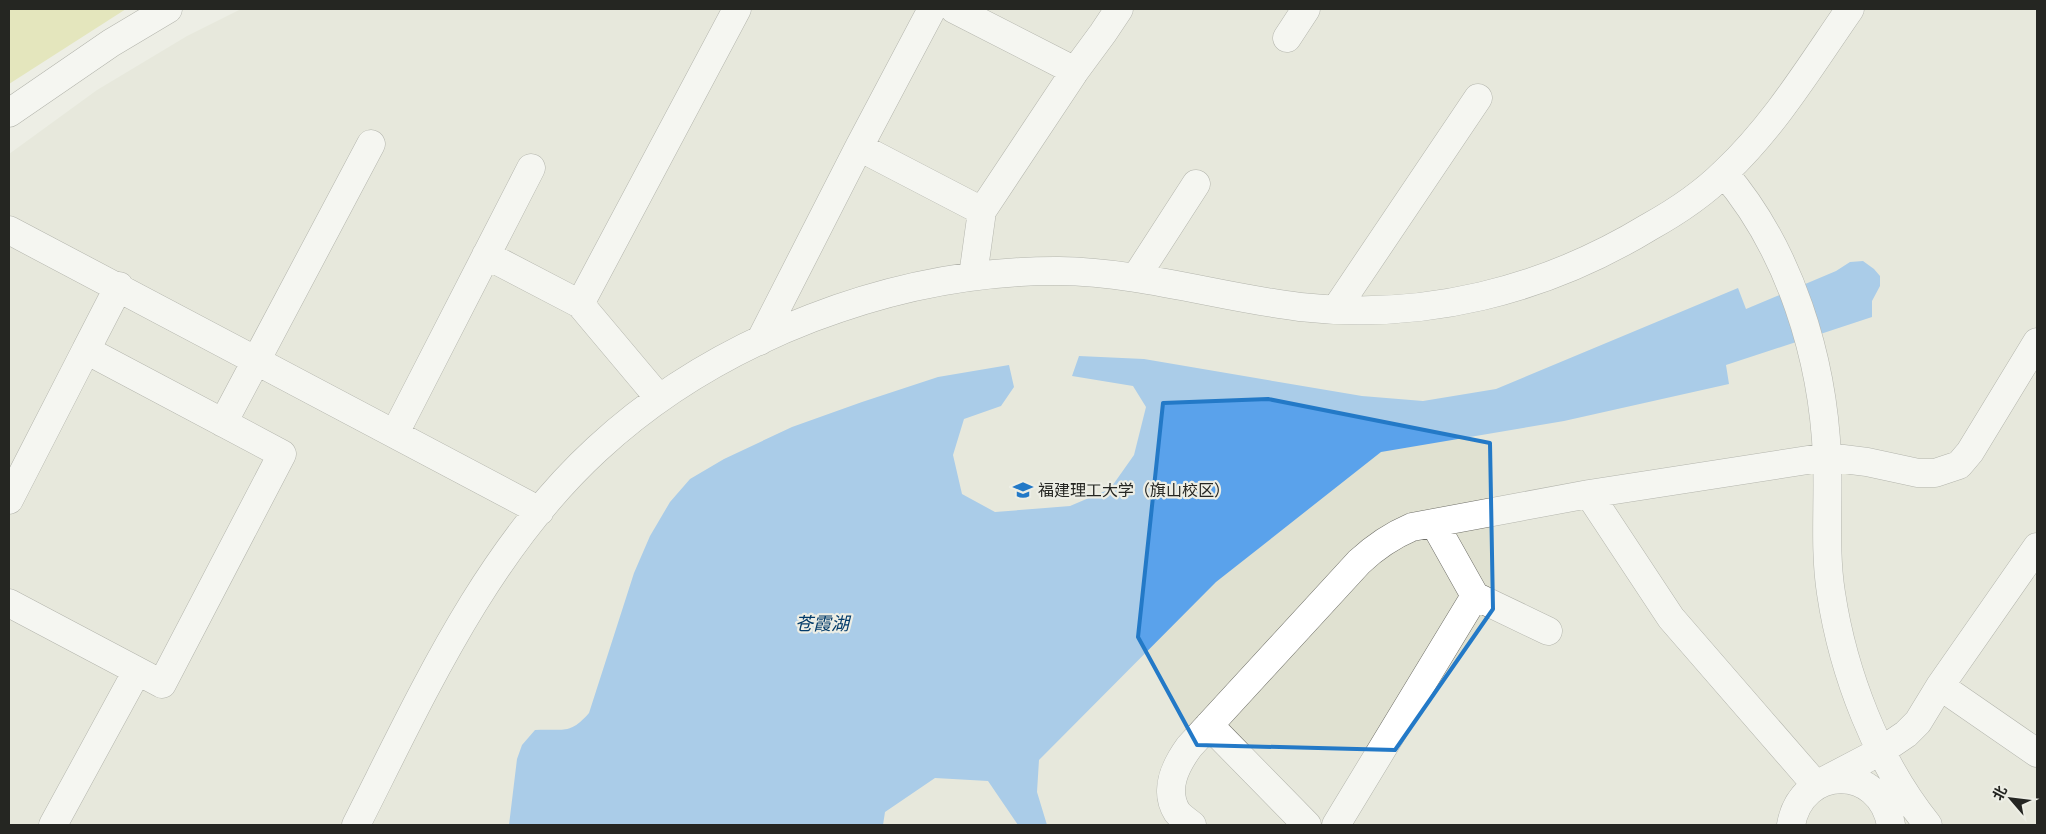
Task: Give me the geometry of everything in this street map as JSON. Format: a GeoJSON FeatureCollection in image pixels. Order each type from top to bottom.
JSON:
{"type":"FeatureCollection","features":[{"type":"Feature","properties":{"kind":"street"},"geometry":{"type":"LineString","coordinates":[[9,113],[111,43],[168,9]]}},
{"type":"Feature","properties":{"kind":"street"},"geometry":{"type":"LineString","coordinates":[[580,304],[737,9]]}},
{"type":"Feature","properties":{"kind":"street"},"geometry":{"type":"LineString","coordinates":[[760,341],[858,147],[932,9]]}},
{"type":"Feature","properties":{"kind":"street"},"geometry":{"type":"LineString","coordinates":[[954,9],[1075,71]]}},
{"type":"Feature","properties":{"kind":"street"},"geometry":{"type":"LineString","coordinates":[[974,276],[982,212],[1075,71],[1119,9]]}},
{"type":"Feature","properties":{"kind":"street"},"geometry":{"type":"LineString","coordinates":[[1287,38],[1306,9]]}},
{"type":"Feature","properties":{"kind":"street"},"geometry":{"type":"LineString","coordinates":[[356,825],[422,693],[504,556],[540,511],[597,449],[659,398],[692,376],[760,341],[827,313],[896,290],[974,276],[1064,271],[1136,278],[1265,302],[1336,309],[1391,310],[1460,302],[1528,284],[1604,254],[1686,204],[1724,173],[1772,120],[1802,80],[1850,9]]}},
{"type":"Feature","properties":{"kind":"street"},"geometry":{"type":"LineString","coordinates":[[1336,309],[1478,98]]}},
{"type":"Feature","properties":{"kind":"street"},"geometry":{"type":"LineString","coordinates":[[223,422],[371,144]]}},
{"type":"Feature","properties":{"kind":"street"},"geometry":{"type":"LineString","coordinates":[[858,147],[982,212]]}},
{"type":"Feature","properties":{"kind":"street"},"geometry":{"type":"LineString","coordinates":[[394,433],[531,168]]}},
{"type":"Feature","properties":{"kind":"street"},"geometry":{"type":"LineString","coordinates":[[1724,173],[1749,206],[1765,234],[1783,269],[1800,312],[1816,365],[1827,457],[1830,592],[1846,658],[1868,722],[1881,751],[1914,808],[1928,825]]}},
{"type":"Feature","properties":{"kind":"street"},"geometry":{"type":"LineString","coordinates":[[1136,278],[1196,184]]}},
{"type":"Feature","properties":{"kind":"street"},"geometry":{"type":"LineString","coordinates":[[9,230],[119,286],[540,511]]}},
{"type":"Feature","properties":{"kind":"street"},"geometry":{"type":"LineString","coordinates":[[486,255],[580,304],[659,398]]}},
{"type":"Feature","properties":{"kind":"street"},"geometry":{"type":"LineString","coordinates":[[9,500],[119,286]]}},
{"type":"Feature","properties":{"kind":"street"},"geometry":{"type":"LineString","coordinates":[[1192,825],[1178,812],[1171,796],[1171,781],[1177,764],[1189,747],[1209,725],[1359,562],[1376,546],[1403,531],[1434,523],[1589,494],[1827,457],[1868,462],[1918,473],[1935,473],[1959,464],[1970,452],[2037,342]]}},
{"type":"Feature","properties":{"kind":"street"},"geometry":{"type":"LineString","coordinates":[[9,603],[162,684],[282,454],[86,350]]}},
{"type":"Feature","properties":{"kind":"street"},"geometry":{"type":"LineString","coordinates":[[1589,494],[1671,618],[1816,785]]}},
{"type":"Feature","properties":{"kind":"street"},"geometry":{"type":"LineString","coordinates":[[1434,523],[1475,596],[1548,631]]}},
{"type":"Feature","properties":{"kind":"street"},"geometry":{"type":"LineString","coordinates":[[1791,825],[1793,812],[1802,797],[1816,785],[1881,751],[1906,734],[1918,722],[1940,686],[2036,551]]}},
{"type":"Feature","properties":{"kind":"street"},"geometry":{"type":"LineString","coordinates":[[1336,825],[1475,596]]}},
{"type":"Feature","properties":{"kind":"street"},"geometry":{"type":"LineString","coordinates":[[53,825],[137,671]]}},
{"type":"Feature","properties":{"kind":"street"},"geometry":{"type":"LineString","coordinates":[[1940,686],[2037,753]]}},
{"type":"Feature","properties":{"kind":"street"},"geometry":{"type":"LineString","coordinates":[[1209,725],[1307,825]]}},
{"type":"Feature","properties":{"kind":"street"},"geometry":{"type":"LineString","coordinates":[[1816,785],[1833,779],[1850,779],[1867,785],[1880,797],[1889,812],[1892,825]]}},
{"type":"Feature","properties":{"kind":"highlighted area"},"geometry":{"type":"Polygon","coordinates":[[[1268,399],[1490,443],[1493,609],[1395,750],[1197,745],[1138,637],[1163,403],[1268,399]]]}},
{"type":"Feature","properties":{"kind":"shaded area","name":"福建理工大学（旗山校区）"},"geometry":{"type":"Polygon","coordinates":[[[241,9],[2037,9],[2037,825],[9,825],[9,154],[97,90],[187,36],[241,9]]]}},
{"type":"Feature","properties":{"kind":"green space"},"geometry":{"type":"Polygon","coordinates":[[[9,9],[126,9],[9,84],[9,9]]]}},
{"type":"Feature","properties":{"kind":"water","name":"苍霞湖"},"geometry":{"type":"Polygon","coordinates":[[[1863,261],[1880,276],[1880,286],[1872,301],[1872,317],[1726,365],[1729,384],[1564,421],[1381,452],[1216,582],[1039,760],[1037,792],[1047,825],[1018,825],[988,781],[935,778],[885,812],[883,825],[509,825],[517,759],[522,745],[535,730],[571,728],[589,713],[634,573],[650,536],[670,502],[690,479],[724,459],[792,427],[938,377],[1009,365],[1014,387],[1001,406],[964,419],[953,455],[962,494],[995,512],[1070,506],[1110,489],[1134,455],[1146,407],[1133,386],[1072,376],[1079,356],[1144,359],[1362,396],[1423,401],[1496,389],[1738,288],[1746,309],[1836,271],[1850,262],[1863,261]]]}},
{"type":"Feature","properties":{"kind":"place","name":"福建理工大学（旗山校区）"},"geometry":{"type":"Point","coordinates":[1023,490]}}]}
